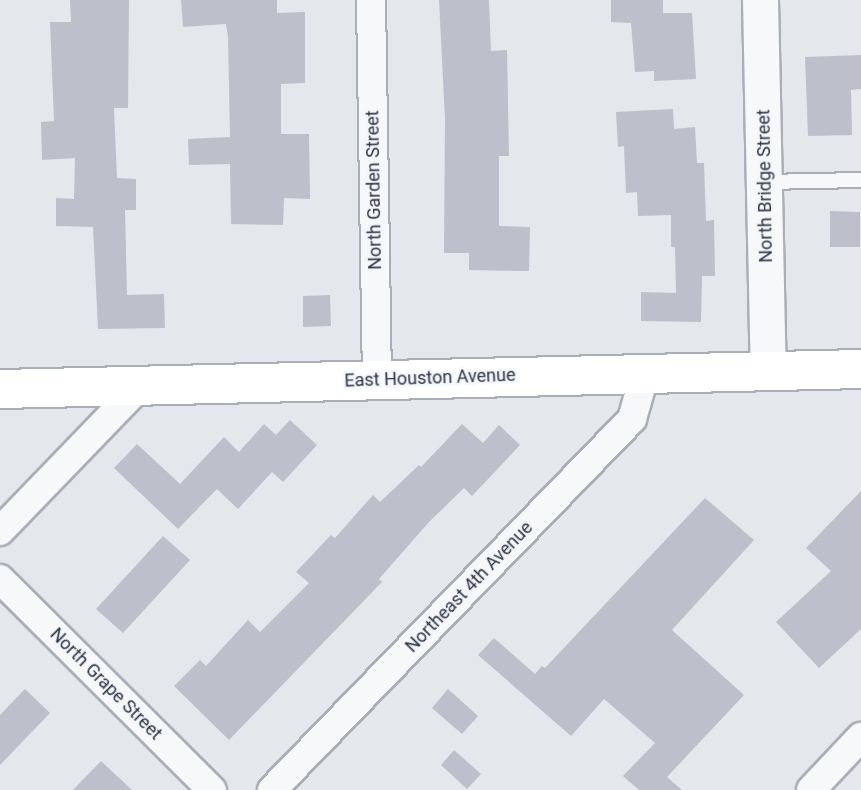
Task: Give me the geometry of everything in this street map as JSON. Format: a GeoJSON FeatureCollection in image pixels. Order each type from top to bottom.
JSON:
{"type":"FeatureCollection","features":[{"type":"Feature","properties":{"kind":"main road","name":"East Houston Avenue"},"geometry":{"type":"LineString","coordinates":[[0,389],[861,369]]}},
{"type":"Feature","properties":{"kind":"street","name":"North Garden Street"},"geometry":{"type":"LineString","coordinates":[[371,0],[377,380]]}},
{"type":"Feature","properties":{"kind":"street","name":"North Bridge Street"},"geometry":{"type":"LineString","coordinates":[[760,0],[768,372]]}},
{"type":"Feature","properties":{"kind":"street","name":"Northeast 4th Avenue"},"geometry":{"type":"LineString","coordinates":[[272,790],[632,419],[645,373]]}},
{"type":"Feature","properties":{"kind":"street"},"geometry":{"type":"LineString","coordinates":[[0,531],[139,387]]}},
{"type":"Feature","properties":{"kind":"street","name":"North Grape Street"},"geometry":{"type":"LineString","coordinates":[[0,579],[212,790]]}},
{"type":"Feature","properties":{"kind":"street"},"geometry":{"type":"LineString","coordinates":[[811,790],[861,737]]}},
{"type":"Feature","properties":{"kind":"lane"},"geometry":{"type":"LineString","coordinates":[[765,182],[861,180]]}},
{"type":"Feature","properties":{"kind":"building"},"geometry":{"type":"Polygon","coordinates":[[[70,0],[129,0],[128,108],[114,108],[117,178],[136,179],[136,210],[125,210],[127,295],[164,294],[165,328],[98,329],[93,227],[56,226],[56,198],[74,199],[75,158],[42,160],[41,122],[54,121],[50,22],[71,22],[70,0]]]}},
{"type":"Feature","properties":{"kind":"building"},"geometry":{"type":"Polygon","coordinates":[[[181,0],[277,0],[277,13],[305,12],[305,83],[281,84],[281,134],[309,134],[310,199],[284,198],[283,225],[231,224],[230,164],[189,165],[188,139],[230,137],[228,37],[226,24],[183,27],[181,0]]]}},
{"type":"Feature","properties":{"kind":"building"},"geometry":{"type":"Polygon","coordinates":[[[439,0],[489,0],[491,51],[507,50],[509,156],[499,156],[499,226],[530,227],[529,271],[469,270],[469,253],[444,253],[445,119],[439,0]]]}},
{"type":"Feature","properties":{"kind":"building"},"geometry":{"type":"Polygon","coordinates":[[[611,0],[663,0],[663,13],[692,13],[696,79],[654,81],[654,71],[635,72],[631,23],[611,22],[611,0]]]}},
{"type":"Feature","properties":{"kind":"building"},"geometry":{"type":"Polygon","coordinates":[[[861,55],[861,89],[851,90],[852,135],[808,136],[805,57],[861,55]]]}},
{"type":"Feature","properties":{"kind":"building"},"geometry":{"type":"Polygon","coordinates":[[[673,109],[674,129],[695,127],[697,163],[704,163],[706,221],[714,220],[715,276],[702,276],[701,322],[641,321],[641,292],[676,293],[671,215],[638,216],[637,192],[626,193],[624,146],[618,147],[616,112],[673,109]]]}},
{"type":"Feature","properties":{"kind":"building"},"geometry":{"type":"Polygon","coordinates":[[[830,211],[860,212],[860,247],[830,247],[830,211]]]}},
{"type":"Feature","properties":{"kind":"building"},"geometry":{"type":"Polygon","coordinates":[[[330,295],[331,326],[303,327],[303,296],[330,295]]]}},
{"type":"Feature","properties":{"kind":"building"},"geometry":{"type":"Polygon","coordinates":[[[290,420],[317,445],[283,482],[272,472],[238,509],[217,489],[178,529],[114,468],[137,444],[180,484],[224,437],[239,452],[264,424],[276,435],[290,420]]]}},
{"type":"Feature","properties":{"kind":"building"},"geometry":{"type":"Polygon","coordinates":[[[462,424],[483,443],[499,425],[520,445],[472,496],[464,488],[429,522],[379,579],[382,582],[229,740],[174,686],[200,660],[206,666],[248,620],[260,632],[309,583],[296,572],[331,535],[335,538],[373,495],[380,502],[419,465],[421,467],[462,424]]]}},
{"type":"Feature","properties":{"kind":"building"},"geometry":{"type":"Polygon","coordinates":[[[861,491],[861,629],[819,668],[776,622],[831,571],[806,548],[861,491]]]}},
{"type":"Feature","properties":{"kind":"building"},"geometry":{"type":"Polygon","coordinates":[[[705,498],[754,540],[672,630],[744,695],[667,777],[682,790],[639,790],[623,776],[655,743],[604,699],[571,736],[478,655],[494,638],[535,674],[542,666],[545,668],[705,498]]]}},
{"type":"Feature","properties":{"kind":"building"},"geometry":{"type":"Polygon","coordinates":[[[163,536],[190,560],[123,633],[96,609],[163,536]]]}},
{"type":"Feature","properties":{"kind":"building"},"geometry":{"type":"Polygon","coordinates":[[[25,689],[50,713],[0,765],[0,715],[25,689]]]}},
{"type":"Feature","properties":{"kind":"building"},"geometry":{"type":"Polygon","coordinates":[[[448,689],[478,716],[462,734],[432,708],[448,689]]]}},
{"type":"Feature","properties":{"kind":"building"},"geometry":{"type":"Polygon","coordinates":[[[454,750],[481,774],[467,789],[441,765],[454,750]]]}},
{"type":"Feature","properties":{"kind":"building"},"geometry":{"type":"Polygon","coordinates":[[[101,761],[132,790],[73,790],[101,761]]]}}]}
